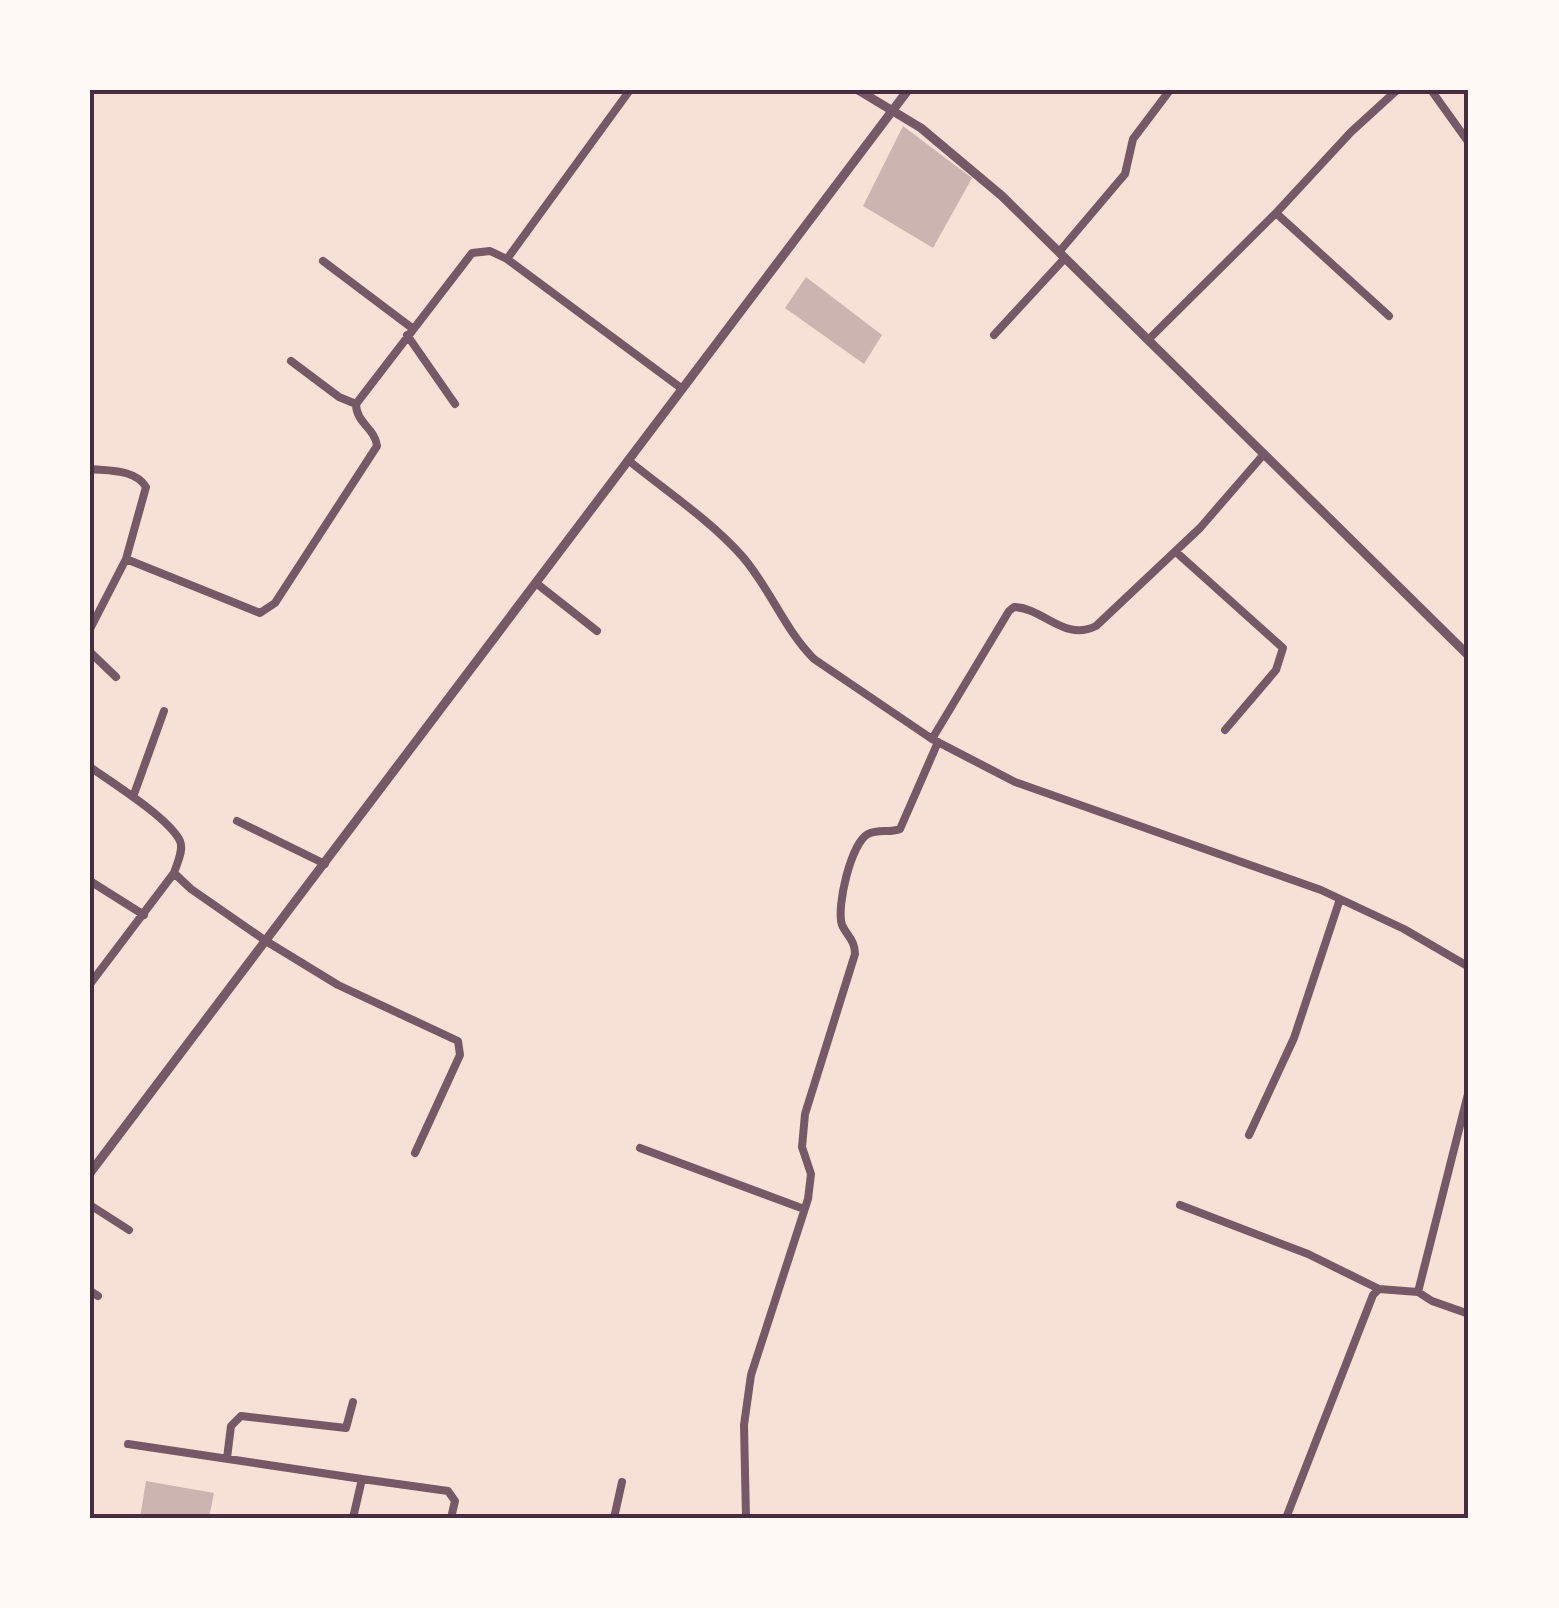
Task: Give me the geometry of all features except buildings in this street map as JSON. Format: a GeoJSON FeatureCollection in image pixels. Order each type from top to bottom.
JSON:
{"type":"FeatureCollection","features":[{"type":"Feature","properties":{"kind":"street"},"geometry":{"type":"LineString","coordinates":[[507,259],[630,90]]}},
{"type":"Feature","properties":{"kind":"street"},"geometry":{"type":"LineString","coordinates":[[858,90],[947,148],[1062,255],[1469,656]]}},
{"type":"Feature","properties":{"kind":"street"},"geometry":{"type":"LineString","coordinates":[[90,1173],[908,90]]}},
{"type":"Feature","properties":{"kind":"street"},"geometry":{"type":"LineString","coordinates":[[994,335],[1126,174],[1133,139],[1170,90]]}},
{"type":"Feature","properties":{"kind":"street"},"geometry":{"type":"LineString","coordinates":[[1148,340],[1276,213],[1350,132],[1396,90]]}},
{"type":"Feature","properties":{"kind":"street"},"geometry":{"type":"LineString","coordinates":[[1431,90],[1469,143]]}},
{"type":"Feature","properties":{"kind":"street"},"geometry":{"type":"LineString","coordinates":[[1276,213],[1389,316]]}},
{"type":"Feature","properties":{"kind":"street"},"geometry":{"type":"LineString","coordinates":[[126,559],[249,609],[266,612],[275,604],[377,446],[375,436],[358,418],[356,404],[472,252],[490,251],[507,259],[681,388]]}},
{"type":"Feature","properties":{"kind":"street"},"geometry":{"type":"LineString","coordinates":[[323,261],[409,332],[456,404]]}},
{"type":"Feature","properties":{"kind":"street"},"geometry":{"type":"LineString","coordinates":[[292,361],[339,397],[356,404]]}},
{"type":"Feature","properties":{"kind":"street"},"geometry":{"type":"LineString","coordinates":[[746,1518],[744,1424],[752,1375],[804,1209],[811,1174],[802,1147],[805,1114],[855,954],[841,916],[847,874],[862,839],[868,834],[900,829],[935,741],[1009,611],[1026,608],[1069,631],[1086,631],[1112,614],[1176,552],[1234,492],[1264,454]]}},
{"type":"Feature","properties":{"kind":"street"},"geometry":{"type":"LineString","coordinates":[[628,460],[742,556],[814,659],[935,741],[1014,782],[1340,899],[1469,966]]}},
{"type":"Feature","properties":{"kind":"street"},"geometry":{"type":"LineString","coordinates":[[90,469],[139,477],[146,487],[126,559],[94,611],[90,628]]}},
{"type":"Feature","properties":{"kind":"street"},"geometry":{"type":"LineString","coordinates":[[1176,552],[1283,648],[1276,670],[1226,730]]}},
{"type":"Feature","properties":{"kind":"street"},"geometry":{"type":"LineString","coordinates":[[536,583],[597,631]]}},
{"type":"Feature","properties":{"kind":"street"},"geometry":{"type":"LineString","coordinates":[[90,652],[116,677]]}},
{"type":"Feature","properties":{"kind":"street"},"geometry":{"type":"LineString","coordinates":[[133,798],[164,712]]}},
{"type":"Feature","properties":{"kind":"street"},"geometry":{"type":"LineString","coordinates":[[90,768],[133,798],[181,843],[174,872],[90,984]]}},
{"type":"Feature","properties":{"kind":"street"},"geometry":{"type":"LineString","coordinates":[[238,820],[325,864]]}},
{"type":"Feature","properties":{"kind":"street"},"geometry":{"type":"LineString","coordinates":[[174,872],[190,889],[266,942],[338,985],[458,1040],[460,1055],[414,1153]]}},
{"type":"Feature","properties":{"kind":"street"},"geometry":{"type":"LineString","coordinates":[[90,881],[144,915]]}},
{"type":"Feature","properties":{"kind":"street"},"geometry":{"type":"LineString","coordinates":[[1249,1135],[1294,1038],[1340,899]]}},
{"type":"Feature","properties":{"kind":"street"},"geometry":{"type":"LineString","coordinates":[[1418,1292],[1469,1090]]}},
{"type":"Feature","properties":{"kind":"street"},"geometry":{"type":"LineString","coordinates":[[640,1148],[804,1209]]}},
{"type":"Feature","properties":{"kind":"street"},"geometry":{"type":"LineString","coordinates":[[90,1205],[129,1230]]}},
{"type":"Feature","properties":{"kind":"street"},"geometry":{"type":"LineString","coordinates":[[1180,1205],[1308,1254],[1379,1289],[1418,1292],[1469,1314]]}},
{"type":"Feature","properties":{"kind":"street"},"geometry":{"type":"LineString","coordinates":[[1286,1518],[1369,1303],[1379,1289]]}},
{"type":"Feature","properties":{"kind":"street"},"geometry":{"type":"LineString","coordinates":[[227,1458],[231,1426],[241,1416],[346,1428],[353,1402]]}},
{"type":"Feature","properties":{"kind":"street"},"geometry":{"type":"LineString","coordinates":[[128,1444],[448,1490],[455,1501],[451,1518]]}},
{"type":"Feature","properties":{"kind":"street"},"geometry":{"type":"LineString","coordinates":[[353,1518],[362,1479]]}},
{"type":"Feature","properties":{"kind":"street"},"geometry":{"type":"LineString","coordinates":[[614,1518],[622,1482]]}}]}
